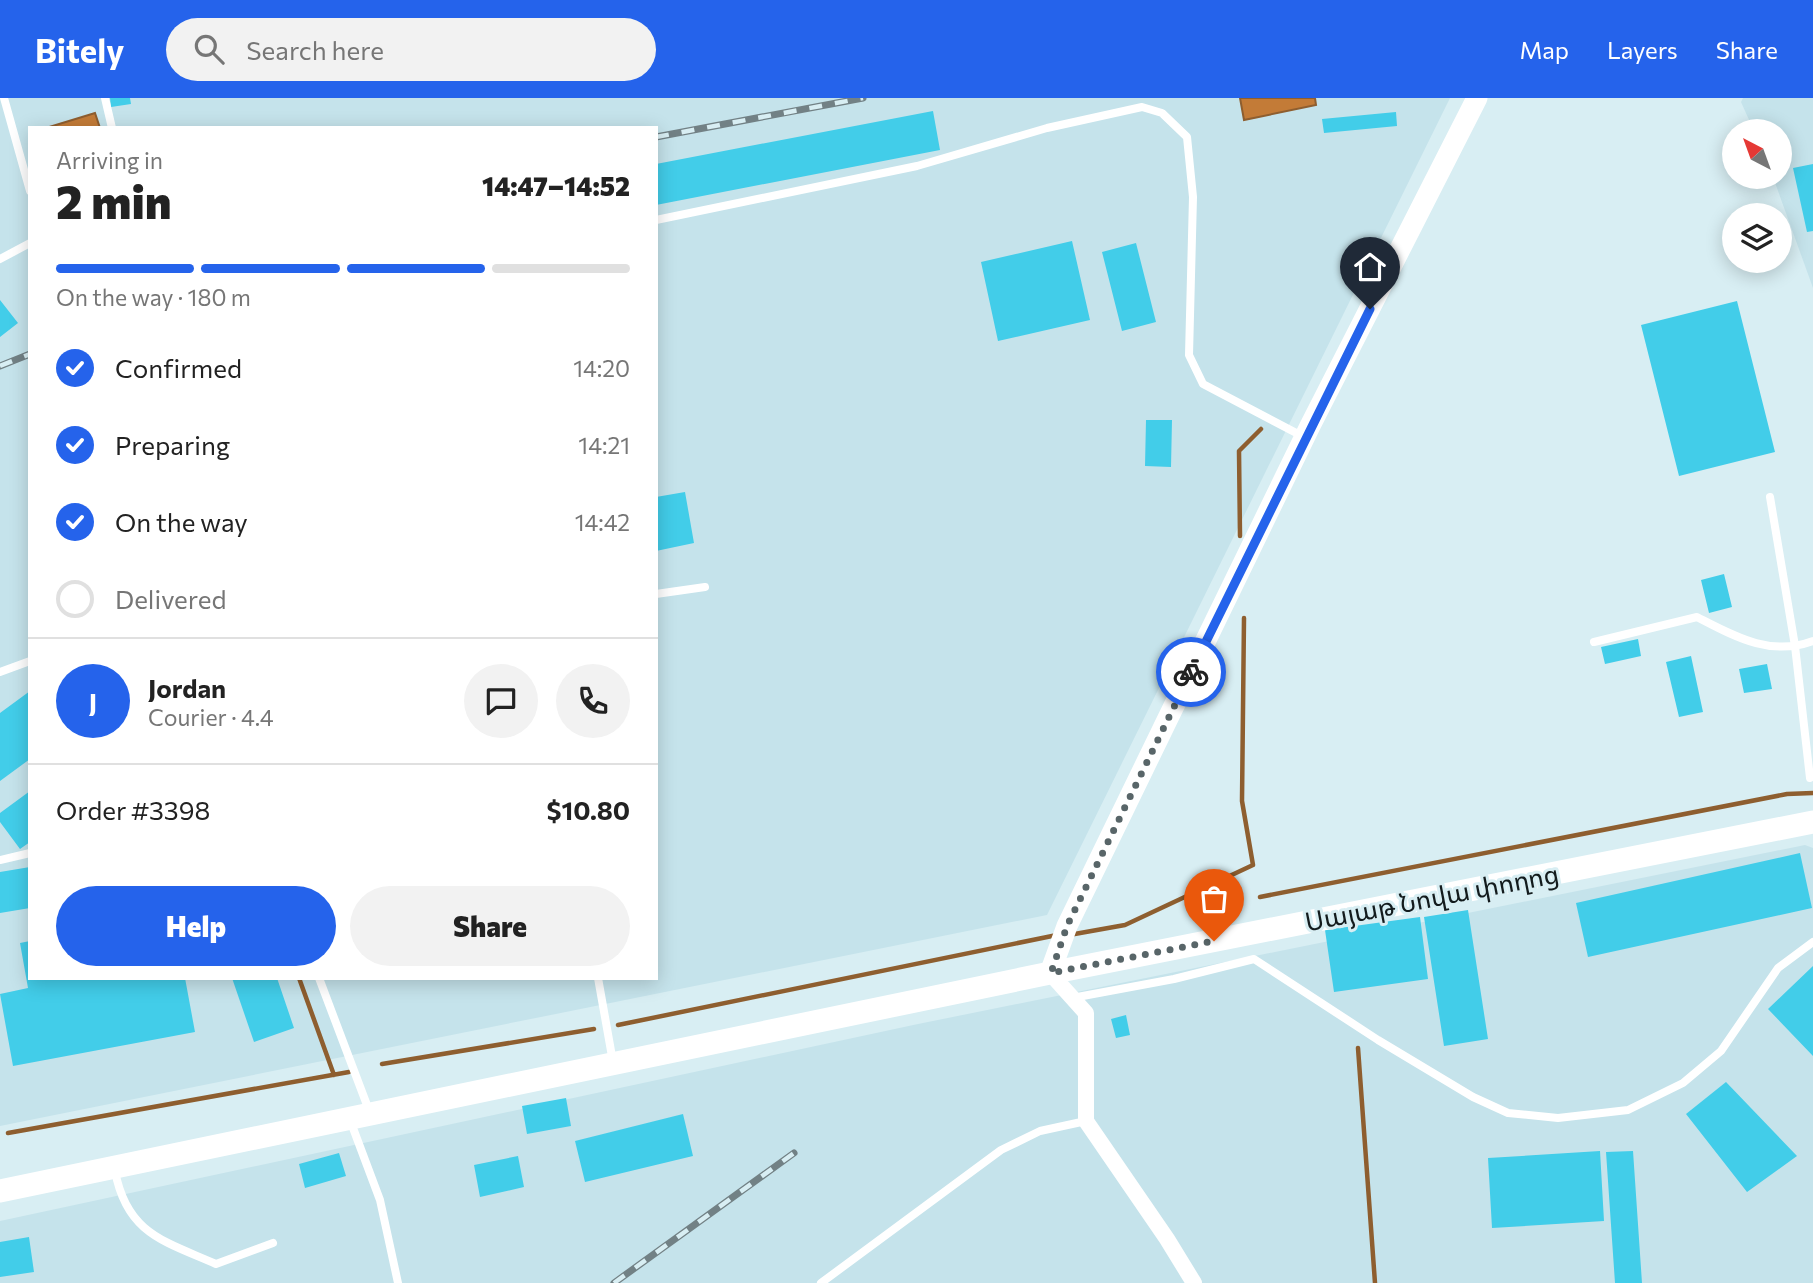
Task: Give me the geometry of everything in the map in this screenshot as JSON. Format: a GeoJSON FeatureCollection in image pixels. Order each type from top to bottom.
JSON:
{"type":"FeatureCollection","features":[{"type":"Feature","properties":{"kind":"main road","name":"Սայաթ Նովա փողոց"},"geometry":{"type":"LineString","coordinates":[[0,1191],[1051,973],[1813,822]]}},
{"type":"Feature","properties":{"kind":"street"},"geometry":{"type":"LineString","coordinates":[[1194,1283],[1086,1121],[1086,1013],[1051,973],[1067,926],[1304,437],[1477,98]]}},
{"type":"Feature","properties":{"kind":"lane"},"geometry":{"type":"LineString","coordinates":[[4,98],[28,178]]}},
{"type":"Feature","properties":{"kind":"lane"},"geometry":{"type":"LineString","coordinates":[[105,98],[112,126]]}},
{"type":"Feature","properties":{"kind":"lane"},"geometry":{"type":"LineString","coordinates":[[658,220],[917,166],[1047,128],[1142,107],[1162,113],[1187,137],[1193,197],[1189,355],[1203,384],[1304,437]]}},
{"type":"Feature","properties":{"kind":"lane"},"geometry":{"type":"LineString","coordinates":[[0,259],[28,244]]}},
{"type":"Feature","properties":{"kind":"lane"},"geometry":{"type":"LineString","coordinates":[[1770,497],[1795,646],[1810,778],[1813,776]]}},
{"type":"Feature","properties":{"kind":"lane"},"geometry":{"type":"LineString","coordinates":[[658,594],[705,587]]}},
{"type":"Feature","properties":{"kind":"lane"},"geometry":{"type":"LineString","coordinates":[[1594,642],[1697,617],[1735,637],[1763,647],[1795,646],[1813,642]]}},
{"type":"Feature","properties":{"kind":"lane"},"geometry":{"type":"LineString","coordinates":[[0,672],[28,662]]}},
{"type":"Feature","properties":{"kind":"lane"},"geometry":{"type":"LineString","coordinates":[[0,860],[28,853]]}},
{"type":"Feature","properties":{"kind":"lane"},"geometry":{"type":"LineString","coordinates":[[1072,998],[1174,979],[1254,959],[1378,1040],[1473,1097],[1508,1113],[1558,1118],[1628,1110],[1683,1083],[1721,1051],[1778,968],[1813,942]]}},
{"type":"Feature","properties":{"kind":"lane"},"geometry":{"type":"LineString","coordinates":[[320,980],[361,1118],[398,1283]]}},
{"type":"Feature","properties":{"kind":"lane"},"geometry":{"type":"LineString","coordinates":[[597,980],[613,1065]]}},
{"type":"Feature","properties":{"kind":"lane"},"geometry":{"type":"LineString","coordinates":[[821,1283],[1001,1150],[1040,1131],[1086,1121]]}},
{"type":"Feature","properties":{"kind":"lane"},"geometry":{"type":"LineString","coordinates":[[114,1168],[118,1189],[135,1223],[159,1238],[216,1264],[273,1243]]}},
{"type":"Feature","properties":{"kind":"shaded area"},"geometry":{"type":"Polygon","coordinates":[[[0,98],[1450,98],[1047,915],[0,1126],[0,98]]]}},
{"type":"Feature","properties":{"kind":"shaded area"},"geometry":{"type":"Polygon","coordinates":[[[1240,98],[1315,98],[1316,105],[1244,120],[1240,98]]]}},
{"type":"Feature","properties":{"kind":"shaded area"},"geometry":{"type":"Polygon","coordinates":[[[1743,98],[1813,98],[1813,288],[1792,230],[1792,203],[1782,203],[1777,189],[1792,189],[1792,119],[1749,119],[1741,102],[1743,98]]]}},
{"type":"Feature","properties":{"kind":"shaded area"},"geometry":{"type":"Polygon","coordinates":[[[95,113],[99,126],[53,126],[95,113]]]}},
{"type":"Feature","properties":{"kind":"shaded area"},"geometry":{"type":"Polygon","coordinates":[[[1805,845],[1813,848],[1813,1283],[0,1283],[0,1221],[918,1024],[1805,845]]]}},
{"type":"Feature","properties":{"kind":"building"},"geometry":{"type":"Polygon","coordinates":[[[110,98],[130,98],[131,104],[111,107],[110,98]]]}},
{"type":"Feature","properties":{"kind":"building"},"geometry":{"type":"Polygon","coordinates":[[[933,111],[940,150],[658,205],[658,164],[933,111]]]}},
{"type":"Feature","properties":{"kind":"building"},"geometry":{"type":"Polygon","coordinates":[[[1396,112],[1397,126],[1324,133],[1322,119],[1396,112]]]}},
{"type":"Feature","properties":{"kind":"building"},"geometry":{"type":"Polygon","coordinates":[[[1813,164],[1813,231],[1807,232],[1793,168],[1813,164]]]}},
{"type":"Feature","properties":{"kind":"building"},"geometry":{"type":"Polygon","coordinates":[[[1072,241],[1090,320],[998,341],[981,262],[1072,241]]]}},
{"type":"Feature","properties":{"kind":"building"},"geometry":{"type":"Polygon","coordinates":[[[1136,243],[1156,322],[1122,331],[1102,252],[1136,243]]]}},
{"type":"Feature","properties":{"kind":"building"},"geometry":{"type":"Polygon","coordinates":[[[0,300],[18,323],[0,337],[0,300]]]}},
{"type":"Feature","properties":{"kind":"building"},"geometry":{"type":"Polygon","coordinates":[[[1737,301],[1775,452],[1679,476],[1641,325],[1737,301]]]}},
{"type":"Feature","properties":{"kind":"building"},"geometry":{"type":"Polygon","coordinates":[[[1146,420],[1172,420],[1171,467],[1145,466],[1146,420]]]}},
{"type":"Feature","properties":{"kind":"building"},"geometry":{"type":"Polygon","coordinates":[[[685,492],[694,543],[658,551],[658,497],[685,492]]]}},
{"type":"Feature","properties":{"kind":"building"},"geometry":{"type":"Polygon","coordinates":[[[1724,574],[1732,607],[1709,613],[1701,580],[1724,574]]]}},
{"type":"Feature","properties":{"kind":"building"},"geometry":{"type":"Polygon","coordinates":[[[1638,639],[1641,656],[1605,664],[1601,647],[1638,639]]]}},
{"type":"Feature","properties":{"kind":"building"},"geometry":{"type":"Polygon","coordinates":[[[1691,656],[1703,712],[1679,717],[1666,662],[1691,656]]]}},
{"type":"Feature","properties":{"kind":"building"},"geometry":{"type":"Polygon","coordinates":[[[1767,664],[1772,689],[1744,693],[1739,669],[1767,664]]]}},
{"type":"Feature","properties":{"kind":"building"},"geometry":{"type":"Polygon","coordinates":[[[28,692],[28,760],[0,781],[0,713],[28,692]]]}},
{"type":"Feature","properties":{"kind":"building"},"geometry":{"type":"Polygon","coordinates":[[[28,792],[28,843],[20,849],[0,822],[0,813],[28,792]]]}},
{"type":"Feature","properties":{"kind":"building"},"geometry":{"type":"Polygon","coordinates":[[[1800,853],[1812,908],[1588,957],[1576,903],[1800,853]]]}},
{"type":"Feature","properties":{"kind":"building"},"geometry":{"type":"Polygon","coordinates":[[[28,867],[28,908],[0,913],[0,872],[28,867]]]}},
{"type":"Feature","properties":{"kind":"building"},"geometry":{"type":"Polygon","coordinates":[[[1468,910],[1488,1039],[1444,1046],[1424,917],[1468,910]]]}},
{"type":"Feature","properties":{"kind":"building"},"geometry":{"type":"Polygon","coordinates":[[[1420,917],[1428,979],[1334,992],[1325,930],[1420,917]]]}},
{"type":"Feature","properties":{"kind":"building"},"geometry":{"type":"Polygon","coordinates":[[[28,941],[28,980],[185,980],[195,1032],[13,1066],[0,994],[28,988],[20,943],[28,941]]]}},
{"type":"Feature","properties":{"kind":"building"},"geometry":{"type":"Polygon","coordinates":[[[1813,966],[1813,1056],[1768,1009],[1813,966]]]}},
{"type":"Feature","properties":{"kind":"building"},"geometry":{"type":"Polygon","coordinates":[[[233,980],[278,980],[294,1028],[254,1042],[233,980]]]}},
{"type":"Feature","properties":{"kind":"building"},"geometry":{"type":"Polygon","coordinates":[[[1126,1015],[1130,1035],[1116,1038],[1111,1019],[1126,1015]]]}},
{"type":"Feature","properties":{"kind":"building"},"geometry":{"type":"Polygon","coordinates":[[[1726,1082],[1797,1156],[1747,1192],[1686,1114],[1726,1082]]]}},
{"type":"Feature","properties":{"kind":"building"},"geometry":{"type":"Polygon","coordinates":[[[566,1098],[571,1126],[527,1134],[522,1106],[566,1098]]]}},
{"type":"Feature","properties":{"kind":"building"},"geometry":{"type":"Polygon","coordinates":[[[683,1114],[693,1156],[585,1182],[575,1141],[683,1114]]]}},
{"type":"Feature","properties":{"kind":"building"},"geometry":{"type":"Polygon","coordinates":[[[1600,1151],[1604,1221],[1492,1228],[1488,1158],[1600,1151]]]}},
{"type":"Feature","properties":{"kind":"building"},"geometry":{"type":"Polygon","coordinates":[[[1633,1151],[1642,1283],[1615,1283],[1606,1152],[1633,1151]]]}},
{"type":"Feature","properties":{"kind":"building"},"geometry":{"type":"Polygon","coordinates":[[[339,1153],[346,1176],[305,1188],[299,1164],[339,1153]]]}},
{"type":"Feature","properties":{"kind":"building"},"geometry":{"type":"Polygon","coordinates":[[[518,1156],[524,1187],[480,1197],[474,1165],[518,1156]]]}},
{"type":"Feature","properties":{"kind":"building"},"geometry":{"type":"Polygon","coordinates":[[[29,1237],[34,1272],[0,1277],[0,1242],[29,1237]]]}},
{"type":"Feature","properties":{"kind":"waterway"},"geometry":{"type":"LineString","coordinates":[[1240,536],[1239,451],[1261,429]]}},
{"type":"Feature","properties":{"kind":"waterway"},"geometry":{"type":"LineString","coordinates":[[1069,935],[1125,925],[1253,865],[1242,801],[1244,618]]}},
{"type":"Feature","properties":{"kind":"waterway"},"geometry":{"type":"LineString","coordinates":[[1260,897],[1787,794],[1813,793]]}},
{"type":"Feature","properties":{"kind":"waterway"},"geometry":{"type":"LineString","coordinates":[[618,1025],[1057,935]]}},
{"type":"Feature","properties":{"kind":"waterway"},"geometry":{"type":"LineString","coordinates":[[300,980],[334,1075]]}},
{"type":"Feature","properties":{"kind":"waterway"},"geometry":{"type":"LineString","coordinates":[[382,1064],[594,1029]]}},
{"type":"Feature","properties":{"kind":"waterway"},"geometry":{"type":"LineString","coordinates":[[1358,1048],[1375,1283]]}},
{"type":"Feature","properties":{"kind":"waterway"},"geometry":{"type":"LineString","coordinates":[[8,1133],[349,1072]]}},
{"type":"Feature","properties":{"kind":"railway"},"geometry":{"type":"LineString","coordinates":[[658,137],[863,98]]}},
{"type":"Feature","properties":{"kind":"railway"},"geometry":{"type":"LineString","coordinates":[[0,366],[28,355]]}},
{"type":"Feature","properties":{"kind":"railway"},"geometry":{"type":"LineString","coordinates":[[614,1283],[794,1153]]}},
{"type":"Feature","properties":{"kind":"way so far"},"geometry":{"type":"LineString","coordinates":[[1191,672],[1067,926],[1051,973],[1214,941]]}},
{"type":"Feature","properties":{"kind":"route"},"geometry":{"type":"LineString","coordinates":[[1191,672],[1370,309]]}}]}
